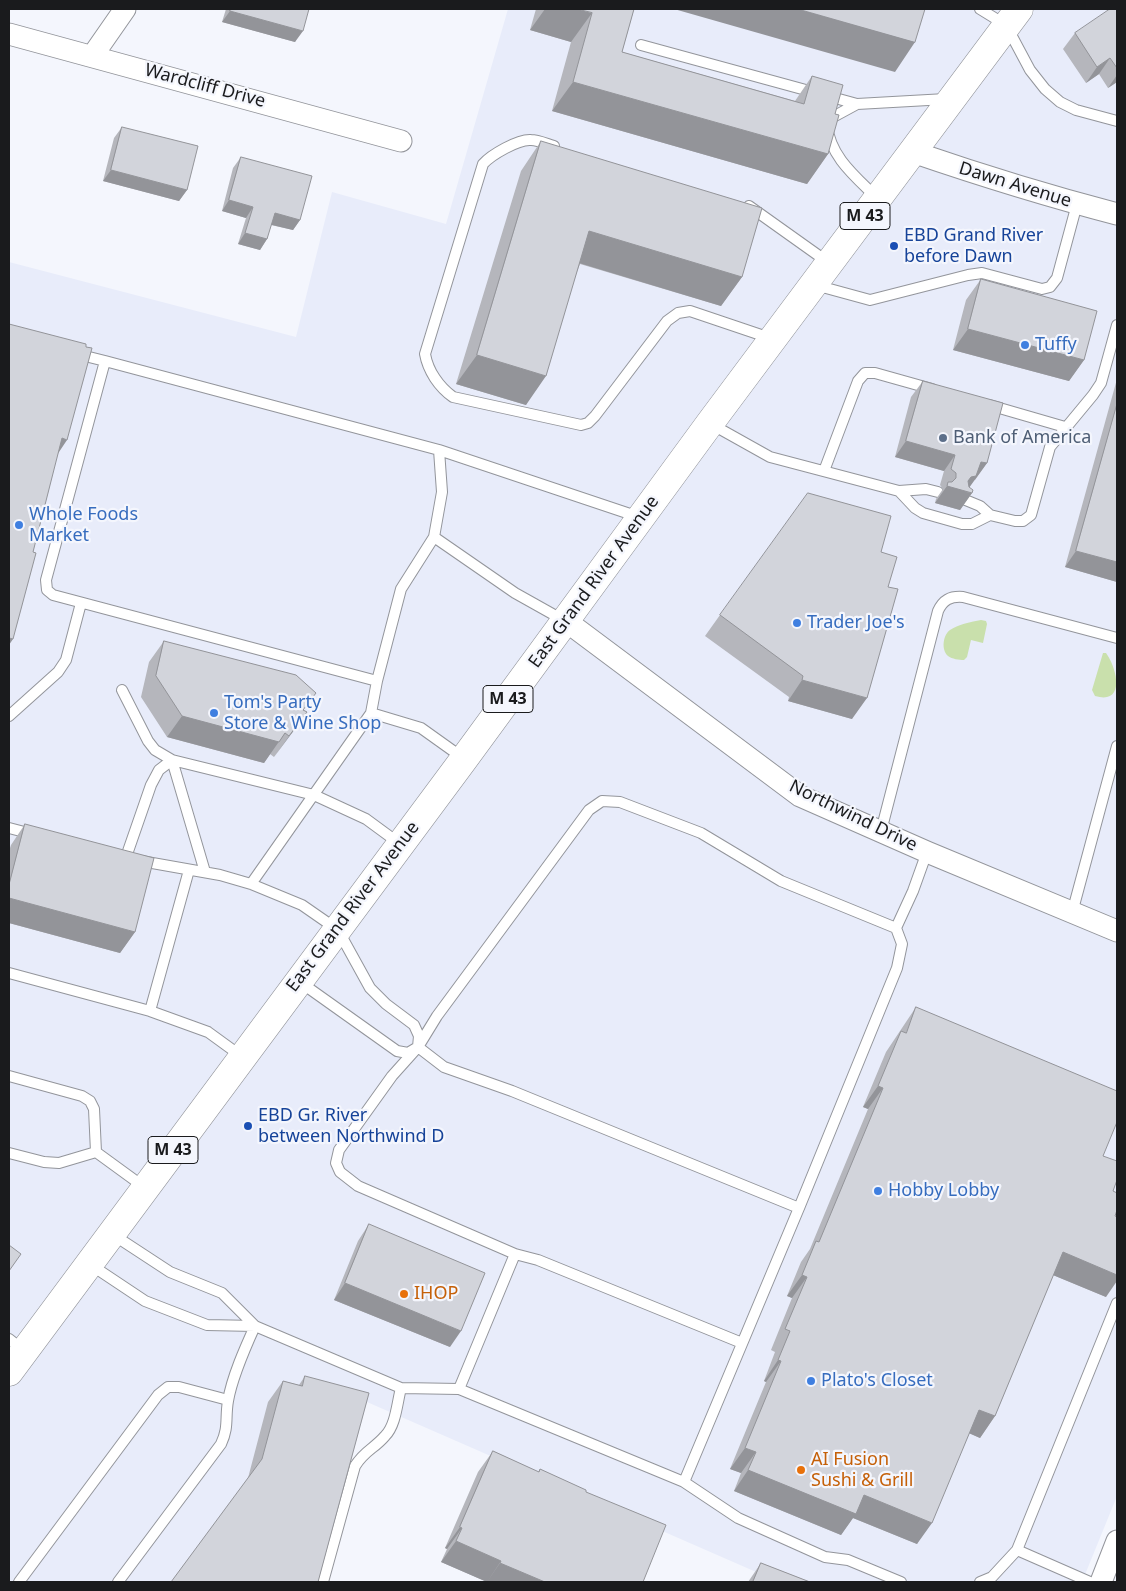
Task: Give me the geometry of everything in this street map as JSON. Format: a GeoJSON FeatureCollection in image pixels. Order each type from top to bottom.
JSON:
{"type":"FeatureCollection","features":[{"type":"Feature","properties":{"kind":"main road","name":"East Grand River Avenue"},"geometry":{"type":"LineString","coordinates":[[14,1354],[89,1263],[338,930],[710,423],[1012,17]]}},
{"type":"Feature","properties":{"kind":"street"},"geometry":{"type":"LineString","coordinates":[[93,55],[125,9]]}},
{"type":"Feature","properties":{"kind":"street","name":"Wardcliff Drive"},"geometry":{"type":"LineString","coordinates":[[9,34],[93,55],[401,141]]}},
{"type":"Feature","properties":{"kind":"street","name":"Dawn Avenue"},"geometry":{"type":"LineString","coordinates":[[913,152],[970,172],[1076,204],[1117,214]]}},
{"type":"Feature","properties":{"kind":"street","name":"Northwind Drive"},"geometry":{"type":"LineString","coordinates":[[566,621],[800,796],[927,852],[1117,931]]}},
{"type":"Feature","properties":{"kind":"street"},"geometry":{"type":"LineString","coordinates":[[1101,1582],[1117,1541]]}},
{"type":"Feature","properties":{"kind":"lane"},"geometry":{"type":"LineString","coordinates":[[980,9],[1012,17],[1030,70],[1045,89],[1060,102],[1076,110],[1117,121]]}},
{"type":"Feature","properties":{"kind":"lane"},"geometry":{"type":"LineString","coordinates":[[641,44],[857,104],[952,99]]}},
{"type":"Feature","properties":{"kind":"lane"},"geometry":{"type":"LineString","coordinates":[[857,104],[833,117],[827,125],[828,135],[841,163],[878,199]]}},
{"type":"Feature","properties":{"kind":"lane"},"geometry":{"type":"LineString","coordinates":[[560,148],[532,140],[523,140],[489,157],[483,164],[425,354],[427,364],[443,390],[453,396],[581,425],[588,423],[595,416],[667,321],[678,313],[690,311],[773,339]]}},
{"type":"Feature","properties":{"kind":"lane"},"geometry":{"type":"LineString","coordinates":[[736,201],[745,204],[822,274],[870,300],[982,273],[1042,289],[1050,287],[1057,278],[1076,204]]}},
{"type":"Feature","properties":{"kind":"lane"},"geometry":{"type":"LineString","coordinates":[[963,499],[980,506],[990,515],[1023,521],[1031,515],[1050,447],[1093,396],[1101,383],[1117,325]]}},
{"type":"Feature","properties":{"kind":"lane"},"geometry":{"type":"LineString","coordinates":[[66,352],[438,450],[642,518]]}},
{"type":"Feature","properties":{"kind":"lane"},"geometry":{"type":"LineString","coordinates":[[104,362],[46,580],[47,590],[53,595],[377,681]]}},
{"type":"Feature","properties":{"kind":"lane"},"geometry":{"type":"LineString","coordinates":[[824,471],[858,381],[865,373],[875,373],[942,392]]}},
{"type":"Feature","properties":{"kind":"lane"},"geometry":{"type":"LineString","coordinates":[[980,402],[1065,427]]}},
{"type":"Feature","properties":{"kind":"lane"},"geometry":{"type":"LineString","coordinates":[[710,423],[770,457],[899,491],[926,489],[938,492]]}},
{"type":"Feature","properties":{"kind":"lane"},"geometry":{"type":"LineString","coordinates":[[251,884],[371,713],[377,681],[401,589],[434,537],[442,492],[438,450]]}},
{"type":"Feature","properties":{"kind":"lane"},"geometry":{"type":"LineString","coordinates":[[899,491],[922,513],[962,524],[972,524],[990,515]]}},
{"type":"Feature","properties":{"kind":"lane"},"geometry":{"type":"LineString","coordinates":[[434,537],[515,593],[566,621]]}},
{"type":"Feature","properties":{"kind":"lane"},"geometry":{"type":"LineString","coordinates":[[881,831],[938,611],[947,599],[955,596],[962,597],[1117,638]]}},
{"type":"Feature","properties":{"kind":"lane"},"geometry":{"type":"LineString","coordinates":[[9,716],[58,672],[66,660],[81,602]]}},
{"type":"Feature","properties":{"kind":"lane"},"geometry":{"type":"LineString","coordinates":[[122,690],[148,741],[155,750],[172,760],[314,795],[366,819],[400,845]]}},
{"type":"Feature","properties":{"kind":"lane"},"geometry":{"type":"LineString","coordinates":[[371,713],[421,728],[464,759]]}},
{"type":"Feature","properties":{"kind":"lane"},"geometry":{"type":"LineString","coordinates":[[1072,913],[1117,746]]}},
{"type":"Feature","properties":{"kind":"lane"},"geometry":{"type":"LineString","coordinates":[[172,760],[159,770],[151,785],[121,856],[205,872],[251,884],[302,905],[338,930],[370,988],[386,1004],[414,1025],[418,1036],[418,1047]]}},
{"type":"Feature","properties":{"kind":"lane"},"geometry":{"type":"LineString","coordinates":[[172,760],[205,872]]}},
{"type":"Feature","properties":{"kind":"lane"},"geometry":{"type":"LineString","coordinates":[[742,1343],[538,1260],[515,1254],[358,1186],[340,1172],[336,1163],[339,1150],[392,1076],[418,1047],[448,1000],[589,810],[602,801],[620,802],[701,833],[781,881],[896,928]]}},
{"type":"Feature","properties":{"kind":"lane"},"geometry":{"type":"LineString","coordinates":[[9,828],[39,836]]}},
{"type":"Feature","properties":{"kind":"lane"},"geometry":{"type":"LineString","coordinates":[[684,1482],[898,968],[902,944],[896,928],[913,891],[927,852]]}},
{"type":"Feature","properties":{"kind":"lane"},"geometry":{"type":"LineString","coordinates":[[150,1011],[189,870]]}},
{"type":"Feature","properties":{"kind":"lane"},"geometry":{"type":"LineString","coordinates":[[9,973],[150,1011],[208,1032],[242,1057]]}},
{"type":"Feature","properties":{"kind":"lane"},"geometry":{"type":"LineString","coordinates":[[299,980],[397,1051],[408,1053],[418,1047]]}},
{"type":"Feature","properties":{"kind":"lane"},"geometry":{"type":"LineString","coordinates":[[418,1047],[450,1070],[512,1091],[799,1208]]}},
{"type":"Feature","properties":{"kind":"lane"},"geometry":{"type":"LineString","coordinates":[[9,1076],[82,1096],[90,1101],[94,1109],[96,1152]]}},
{"type":"Feature","properties":{"kind":"lane"},"geometry":{"type":"LineString","coordinates":[[96,1152],[145,1188]]}},
{"type":"Feature","properties":{"kind":"lane"},"geometry":{"type":"LineString","coordinates":[[9,1153],[44,1162],[59,1163],[96,1152]]}},
{"type":"Feature","properties":{"kind":"lane"},"geometry":{"type":"LineString","coordinates":[[111,1234],[170,1272],[222,1293],[255,1326]]}},
{"type":"Feature","properties":{"kind":"lane"},"geometry":{"type":"LineString","coordinates":[[459,1389],[515,1254]]}},
{"type":"Feature","properties":{"kind":"lane"},"geometry":{"type":"LineString","coordinates":[[89,1263],[145,1301],[207,1325],[255,1326],[401,1388],[459,1389],[684,1482],[738,1518],[825,1557],[848,1560],[901,1582]]}},
{"type":"Feature","properties":{"kind":"lane"},"geometry":{"type":"LineString","coordinates":[[980,1582],[992,1577],[1016,1550],[1117,1303]]}},
{"type":"Feature","properties":{"kind":"lane"},"geometry":{"type":"LineString","coordinates":[[118,1582],[221,1444],[226,1432],[228,1400],[243,1354],[255,1326]]}},
{"type":"Feature","properties":{"kind":"lane"},"geometry":{"type":"LineString","coordinates":[[19,1582],[158,1394],[168,1387],[179,1387],[228,1400]]}},
{"type":"Feature","properties":{"kind":"lane"},"geometry":{"type":"LineString","coordinates":[[324,1582],[355,1466],[362,1455],[386,1436],[392,1424],[401,1388]]}},
{"type":"Feature","properties":{"kind":"lane"},"geometry":{"type":"LineString","coordinates":[[1016,1550],[1090,1582]]}},
{"type":"Feature","properties":{"kind":"shaded area"},"geometry":{"type":"Polygon","coordinates":[[[508,9],[1117,9],[1117,1496],[1082,1582],[779,1582],[367,1402],[318,1582],[9,1582],[9,262],[296,337],[332,192],[446,224],[508,9]]]}},
{"type":"Feature","properties":{"kind":"green space"},"geometry":{"type":"Polygon","coordinates":[[[981,620],[986,621],[987,624],[983,643],[971,640],[967,657],[964,660],[948,656],[944,650],[944,639],[948,632],[961,625],[981,620]]]}},
{"type":"Feature","properties":{"kind":"green space"},"geometry":{"type":"Polygon","coordinates":[[[1103,653],[1106,653],[1110,660],[1116,676],[1115,690],[1111,695],[1105,697],[1095,696],[1092,690],[1103,653]]]}},
{"type":"Feature","properties":{"kind":"building"},"geometry":{"type":"Polygon","coordinates":[[[231,9],[309,9],[303,31],[230,11],[231,9]]]}},
{"type":"Feature","properties":{"kind":"building"},"geometry":{"type":"Polygon","coordinates":[[[577,9],[634,9],[622,52],[804,104],[812,76],[843,85],[835,114],[839,115],[828,154],[573,82],[592,13],[577,9]]]}},
{"type":"Feature","properties":{"kind":"building"},"geometry":{"type":"Polygon","coordinates":[[[798,9],[925,9],[915,42],[798,9]]]}},
{"type":"Feature","properties":{"kind":"building"},"geometry":{"type":"Polygon","coordinates":[[[1110,9],[1117,9],[1117,68],[1110,58],[1097,67],[1075,33],[1110,9]]]}},
{"type":"Feature","properties":{"kind":"building"},"geometry":{"type":"Polygon","coordinates":[[[122,127],[198,146],[187,190],[111,170],[122,127]]]}},
{"type":"Feature","properties":{"kind":"building"},"geometry":{"type":"Polygon","coordinates":[[[541,141],[762,208],[742,277],[589,231],[546,376],[477,355],[541,141]]]}},
{"type":"Feature","properties":{"kind":"building"},"geometry":{"type":"Polygon","coordinates":[[[241,157],[312,176],[300,220],[275,213],[267,239],[245,233],[253,207],[229,200],[241,157]]]}},
{"type":"Feature","properties":{"kind":"building"},"geometry":{"type":"Polygon","coordinates":[[[981,279],[1097,311],[1084,360],[968,329],[981,279]]]}},
{"type":"Feature","properties":{"kind":"building","name":"Whole Foods Market"},"geometry":{"type":"Polygon","coordinates":[[[9,324],[86,344],[86,347],[92,348],[67,440],[62,438],[33,552],[36,553],[13,639],[9,638],[9,324]]]}},
{"type":"Feature","properties":{"kind":"building","name":"Bank of America"},"geometry":{"type":"Polygon","coordinates":[[[923,381],[1003,403],[987,463],[981,462],[976,476],[971,477],[968,481],[969,487],[973,490],[972,493],[947,486],[948,482],[952,482],[956,478],[956,473],[951,469],[955,455],[906,441],[923,381]]]}},
{"type":"Feature","properties":{"kind":"building"},"geometry":{"type":"Polygon","coordinates":[[[1117,404],[1117,562],[1076,551],[1117,404]]]}},
{"type":"Feature","properties":{"kind":"building","name":"Trader Joe's"},"geometry":{"type":"Polygon","coordinates":[[[808,493],[891,516],[881,552],[897,557],[888,587],[898,589],[867,698],[802,680],[803,676],[720,615],[808,493]]]}},
{"type":"Feature","properties":{"kind":"building"},"geometry":{"type":"Polygon","coordinates":[[[164,641],[296,675],[316,693],[303,710],[307,712],[289,736],[285,733],[279,742],[182,716],[156,676],[164,641]]]}},
{"type":"Feature","properties":{"kind":"building"},"geometry":{"type":"Polygon","coordinates":[[[25,824],[154,858],[135,932],[9,898],[9,885],[25,824]]]}},
{"type":"Feature","properties":{"kind":"building"},"geometry":{"type":"Polygon","coordinates":[[[916,1007],[1117,1091],[1117,1122],[1103,1156],[1117,1161],[1117,1180],[1113,1191],[1117,1193],[1115,1216],[1117,1217],[1117,1275],[1063,1252],[995,1416],[979,1410],[932,1523],[864,1495],[856,1514],[748,1470],[756,1452],[745,1448],[781,1361],[778,1360],[790,1331],[785,1329],[807,1277],[802,1275],[816,1241],[819,1242],[883,1088],[878,1086],[901,1031],[906,1033],[916,1007]]]}},
{"type":"Feature","properties":{"kind":"building","name":"IHOP"},"geometry":{"type":"Polygon","coordinates":[[[369,1224],[485,1273],[461,1331],[345,1283],[369,1224]]]}},
{"type":"Feature","properties":{"kind":"building"},"geometry":{"type":"Polygon","coordinates":[[[9,1245],[21,1254],[9,1271],[9,1245]]]}},
{"type":"Feature","properties":{"kind":"building"},"geometry":{"type":"Polygon","coordinates":[[[305,1376],[369,1393],[318,1582],[171,1582],[262,1459],[283,1381],[302,1386],[305,1376]]]}},
{"type":"Feature","properties":{"kind":"building"},"geometry":{"type":"Polygon","coordinates":[[[493,1451],[539,1472],[540,1469],[586,1490],[586,1492],[666,1525],[643,1582],[545,1582],[500,1563],[501,1561],[456,1541],[462,1528],[460,1527],[493,1451]]]}},
{"type":"Feature","properties":{"kind":"building"},"geometry":{"type":"Polygon","coordinates":[[[761,1563],[810,1582],[753,1582],[761,1563]]]}},
{"type":"Feature","properties":{"kind":"place","name":"EBD Grand River before Dawn"},"geometry":{"type":"Point","coordinates":[894,246]}},
{"type":"Feature","properties":{"kind":"place","name":"Tuffy"},"geometry":{"type":"Point","coordinates":[1025,345]}},
{"type":"Feature","properties":{"kind":"place","name":"Bank of America"},"geometry":{"type":"Point","coordinates":[943,438]}},
{"type":"Feature","properties":{"kind":"place","name":"Whole Foods Market"},"geometry":{"type":"Point","coordinates":[19,525]}},
{"type":"Feature","properties":{"kind":"place","name":"Trader Joe's"},"geometry":{"type":"Point","coordinates":[797,623]}},
{"type":"Feature","properties":{"kind":"place","name":"Tom's Party Store & Wine Shop"},"geometry":{"type":"Point","coordinates":[214,713]}},
{"type":"Feature","properties":{"kind":"place","name":"EBD Gr. River between Northwind D"},"geometry":{"type":"Point","coordinates":[248,1126]}},
{"type":"Feature","properties":{"kind":"place","name":"Hobby Lobby"},"geometry":{"type":"Point","coordinates":[878,1191]}},
{"type":"Feature","properties":{"kind":"place","name":"IHOP"},"geometry":{"type":"Point","coordinates":[404,1294]}},
{"type":"Feature","properties":{"kind":"place","name":"Plato's Closet"},"geometry":{"type":"Point","coordinates":[811,1381]}},
{"type":"Feature","properties":{"kind":"place","name":"AI Fusion Sushi & Grill"},"geometry":{"type":"Point","coordinates":[801,1470]}}]}
